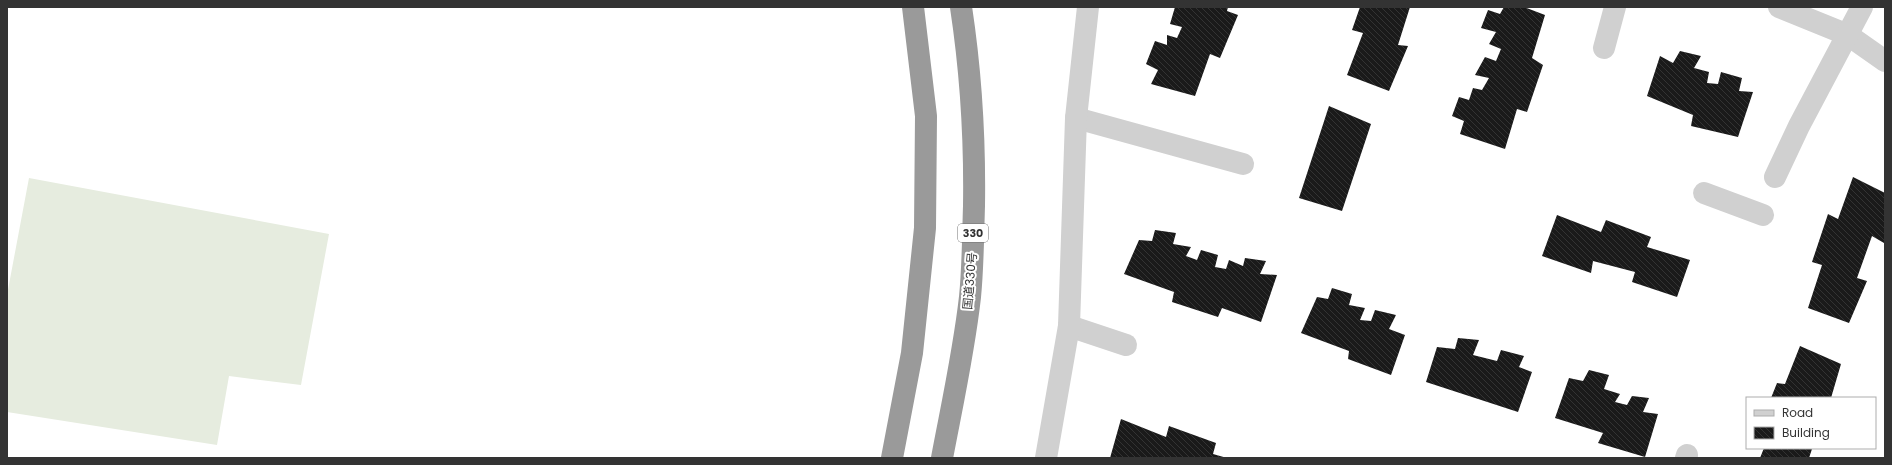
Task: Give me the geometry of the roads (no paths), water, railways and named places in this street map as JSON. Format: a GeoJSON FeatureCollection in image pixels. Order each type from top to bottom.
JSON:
{"type":"FeatureCollection","features":[{"type":"Feature","properties":{"kind":"highway"},"geometry":{"type":"LineString","coordinates":[[892,458],[912,354],[925,228],[926,116],[913,7]]}},
{"type":"Feature","properties":{"kind":"highway","name":"国道330号"},"geometry":{"type":"LineString","coordinates":[[942,458],[960,363],[970,296],[974,232],[972,106],[967,45],[961,7]]}},
{"type":"Feature","properties":{"kind":"lane"},"geometry":{"type":"LineString","coordinates":[[1046,458],[1069,326],[1076,118],[1088,7]]}},
{"type":"Feature","properties":{"kind":"lane"},"geometry":{"type":"LineString","coordinates":[[1604,48],[1615,7]]}},
{"type":"Feature","properties":{"kind":"lane"},"geometry":{"type":"LineString","coordinates":[[1779,7],[1848,35],[1885,61]]}},
{"type":"Feature","properties":{"kind":"lane"},"geometry":{"type":"LineString","coordinates":[[1775,177],[1799,126],[1862,7]]}},
{"type":"Feature","properties":{"kind":"lane"},"geometry":{"type":"LineString","coordinates":[[1076,118],[1243,164]]}},
{"type":"Feature","properties":{"kind":"lane"},"geometry":{"type":"LineString","coordinates":[[1704,193],[1763,215]]}},
{"type":"Feature","properties":{"kind":"lane"},"geometry":{"type":"LineString","coordinates":[[1069,326],[1126,345]]}}]}
